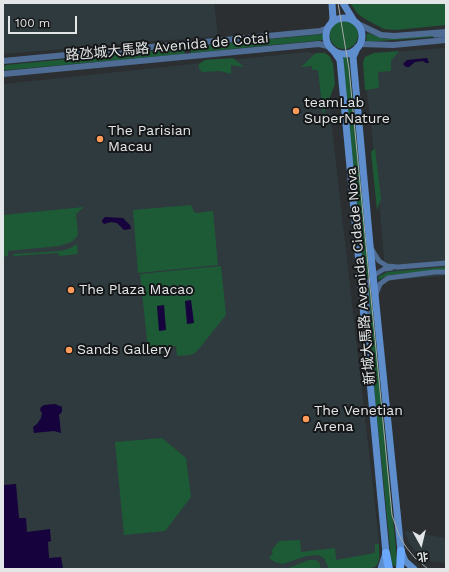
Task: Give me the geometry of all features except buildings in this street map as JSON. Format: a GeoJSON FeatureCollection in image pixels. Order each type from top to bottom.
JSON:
{"type":"FeatureCollection","features":[{"type":"Feature","properties":{"kind":"main road"},"geometry":{"type":"LineString","coordinates":[[332,3],[333,19],[326,39],[333,49],[343,53],[353,51],[358,46],[362,34],[343,3]]}},
{"type":"Feature","properties":{"kind":"main road"},"geometry":{"type":"LineString","coordinates":[[330,26],[335,21],[345,18],[356,23]]}},
{"type":"Feature","properties":{"kind":"main road","name":"新城大馬路 Avenida Cidade Nova"},"geometry":{"type":"LineString","coordinates":[[358,46],[353,57],[373,276],[401,551],[405,561],[414,569]]}},
{"type":"Feature","properties":{"kind":"main road","name":"新城大馬路 Avenida Cidade Nova"},"geometry":{"type":"LineString","coordinates":[[333,49],[340,60],[386,553],[381,569]]}},
{"type":"Feature","properties":{"kind":"main road"},"geometry":{"type":"LineString","coordinates":[[400,569],[401,551]]}},
{"type":"Feature","properties":{"kind":"main road"},"geometry":{"type":"LineString","coordinates":[[386,553],[389,569]]}},
{"type":"Feature","properties":{"kind":"street"},"geometry":{"type":"LineString","coordinates":[[356,23],[381,35],[394,36],[446,32]]}},
{"type":"Feature","properties":{"kind":"street","name":"路氹城大馬路 Avenida de Cotai"},"geometry":{"type":"LineString","coordinates":[[3,61],[320,31],[330,26]]}},
{"type":"Feature","properties":{"kind":"street"},"geometry":{"type":"LineString","coordinates":[[424,34],[446,35]]}},
{"type":"Feature","properties":{"kind":"street"},"geometry":{"type":"LineString","coordinates":[[358,46],[393,45],[446,40]]}},
{"type":"Feature","properties":{"kind":"street"},"geometry":{"type":"LineString","coordinates":[[184,44],[188,50],[185,57]]}},
{"type":"Feature","properties":{"kind":"street","name":"路氹城大馬路 Avenida de Cotai"},"geometry":{"type":"LineString","coordinates":[[3,74],[319,44],[333,49]]}},
{"type":"Feature","properties":{"kind":"street"},"geometry":{"type":"LineString","coordinates":[[370,245],[379,261],[387,266],[398,267]]}},
{"type":"Feature","properties":{"kind":"street"},"geometry":{"type":"LineString","coordinates":[[364,320],[368,310],[366,288],[368,282],[373,276],[384,269],[446,263]]}},
{"type":"Feature","properties":{"kind":"street"},"geometry":{"type":"LineString","coordinates":[[423,265],[427,270],[435,272]]}},
{"type":"Feature","properties":{"kind":"street"},"geometry":{"type":"LineString","coordinates":[[376,297],[380,284],[388,278],[446,272]]}},
{"type":"Feature","properties":{"kind":"shaded area"},"geometry":{"type":"Polygon","coordinates":[[[3,3],[214,3],[218,36],[3,54],[3,3]]]}},
{"type":"Feature","properties":{"kind":"shaded area"},"geometry":{"type":"Polygon","coordinates":[[[446,48],[446,276],[393,280],[386,282],[377,176],[364,68],[381,53],[446,48]]]}},
{"type":"Feature","properties":{"kind":"shaded area"},"geometry":{"type":"Polygon","coordinates":[[[307,52],[318,54],[325,66],[378,532],[380,558],[379,565],[373,569],[3,569],[3,84],[307,52]]]}},
{"type":"Feature","properties":{"kind":"shaded area"},"geometry":{"type":"Polygon","coordinates":[[[427,58],[429,63],[423,61],[415,62],[409,67],[406,67],[403,64],[407,60],[427,58]]]}},
{"type":"Feature","properties":{"kind":"shaded area"},"geometry":{"type":"Polygon","coordinates":[[[105,217],[123,218],[130,225],[131,229],[124,230],[117,223],[111,222],[104,224],[102,220],[105,217]]]}},
{"type":"Feature","properties":{"kind":"shaded area"},"geometry":{"type":"Polygon","coordinates":[[[191,300],[194,323],[187,324],[185,301],[191,300]]]}},
{"type":"Feature","properties":{"kind":"shaded area"},"geometry":{"type":"Polygon","coordinates":[[[164,305],[166,330],[159,331],[157,306],[164,305]]]}},
{"type":"Feature","properties":{"kind":"shaded area"},"geometry":{"type":"Polygon","coordinates":[[[55,404],[62,407],[62,412],[59,415],[61,433],[54,431],[34,433],[33,427],[41,418],[41,407],[44,405],[55,404]]]}},
{"type":"Feature","properties":{"kind":"shaded area"},"geometry":{"type":"Polygon","coordinates":[[[3,478],[4,485],[16,484],[19,518],[26,518],[27,532],[50,529],[51,541],[48,542],[49,558],[61,557],[63,569],[3,569],[3,478]]]}},
{"type":"Feature","properties":{"kind":"shaded area"},"geometry":{"type":"Polygon","coordinates":[[[404,531],[446,538],[446,563],[429,561],[418,555],[410,544],[404,531]]]}},
{"type":"Feature","properties":{"kind":"green space"},"geometry":{"type":"Polygon","coordinates":[[[350,3],[446,3],[446,25],[396,30],[384,29],[358,14],[350,3]]]}},
{"type":"Feature","properties":{"kind":"green space"},"geometry":{"type":"Polygon","coordinates":[[[344,21],[354,25],[358,35],[354,45],[344,49],[334,45],[330,35],[334,25],[344,21]]]}},
{"type":"Feature","properties":{"kind":"green space"},"geometry":{"type":"Polygon","coordinates":[[[367,33],[385,39],[446,34],[446,36],[366,42],[367,33]]]}},
{"type":"Feature","properties":{"kind":"green space"},"geometry":{"type":"Polygon","coordinates":[[[324,34],[324,40],[191,53],[190,47],[324,34]]]}},
{"type":"Feature","properties":{"kind":"green space"},"geometry":{"type":"Polygon","coordinates":[[[184,48],[186,50],[184,54],[7,70],[3,68],[6,65],[184,48]]]}},
{"type":"Feature","properties":{"kind":"green space"},"geometry":{"type":"Polygon","coordinates":[[[399,51],[391,61],[391,71],[378,72],[379,88],[365,90],[363,62],[365,57],[374,53],[399,51]]]}},
{"type":"Feature","properties":{"kind":"green space"},"geometry":{"type":"Polygon","coordinates":[[[316,53],[325,53],[330,57],[333,64],[335,84],[323,115],[318,70],[312,70],[312,66],[301,67],[316,53]]]}},
{"type":"Feature","properties":{"kind":"green space"},"geometry":{"type":"Polygon","coordinates":[[[344,57],[348,57],[349,60],[397,560],[396,567],[392,564],[391,557],[357,219],[344,57]]]}},
{"type":"Feature","properties":{"kind":"green space"},"geometry":{"type":"Polygon","coordinates":[[[233,58],[244,67],[231,65],[231,74],[220,71],[202,72],[199,69],[199,64],[205,60],[233,58]]]}},
{"type":"Feature","properties":{"kind":"green space"},"geometry":{"type":"Polygon","coordinates":[[[375,148],[381,199],[377,210],[371,152],[375,148]]]}},
{"type":"Feature","properties":{"kind":"green space"},"geometry":{"type":"Polygon","coordinates":[[[191,205],[194,212],[197,213],[213,211],[218,265],[138,273],[133,210],[191,205]]]}},
{"type":"Feature","properties":{"kind":"green space"},"geometry":{"type":"Polygon","coordinates":[[[84,207],[76,214],[78,234],[71,242],[59,246],[8,251],[8,256],[3,257],[3,215],[84,207]]]}},
{"type":"Feature","properties":{"kind":"green space"},"geometry":{"type":"Polygon","coordinates":[[[77,244],[78,254],[59,256],[58,253],[13,256],[13,254],[60,251],[69,249],[77,244]]]}},
{"type":"Feature","properties":{"kind":"green space"},"geometry":{"type":"Polygon","coordinates":[[[221,266],[226,315],[198,350],[190,355],[177,356],[176,346],[148,349],[140,274],[221,266]]]}},
{"type":"Feature","properties":{"kind":"green space"},"geometry":{"type":"Polygon","coordinates":[[[446,267],[446,271],[397,274],[389,275],[379,280],[378,279],[379,276],[388,272],[446,267]]]}},
{"type":"Feature","properties":{"kind":"green space"},"geometry":{"type":"Polygon","coordinates":[[[162,438],[186,458],[191,497],[165,531],[124,535],[115,442],[162,438]]]}},
{"type":"Feature","properties":{"kind":"green space"},"geometry":{"type":"Polygon","coordinates":[[[300,540],[301,552],[335,548],[336,560],[375,553],[375,544],[379,544],[379,560],[376,566],[371,568],[329,569],[324,558],[318,555],[306,556],[283,564],[275,562],[269,558],[273,553],[271,551],[279,541],[300,540]]]}},
{"type":"Feature","properties":{"kind":"green space"},"geometry":{"type":"Polygon","coordinates":[[[309,560],[319,562],[321,569],[286,569],[309,560]]]}},
{"type":"Feature","properties":{"kind":"tram line"},"geometry":{"type":"LineString","coordinates":[[338,3],[349,69],[392,515],[399,535],[406,547],[415,558],[428,569]]}},
{"type":"Feature","properties":{"kind":"place","name":"teamLab SuperNature"},"geometry":{"type":"Point","coordinates":[296,111]}},
{"type":"Feature","properties":{"kind":"place","name":"The Parisian Macau"},"geometry":{"type":"Point","coordinates":[100,139]}},
{"type":"Feature","properties":{"kind":"place","name":"The Plaza Macao"},"geometry":{"type":"Point","coordinates":[71,290]}},
{"type":"Feature","properties":{"kind":"place","name":"Sands Gallery"},"geometry":{"type":"Point","coordinates":[69,350]}},
{"type":"Feature","properties":{"kind":"place","name":"The Venetian Arena"},"geometry":{"type":"Point","coordinates":[306,419]}}]}
